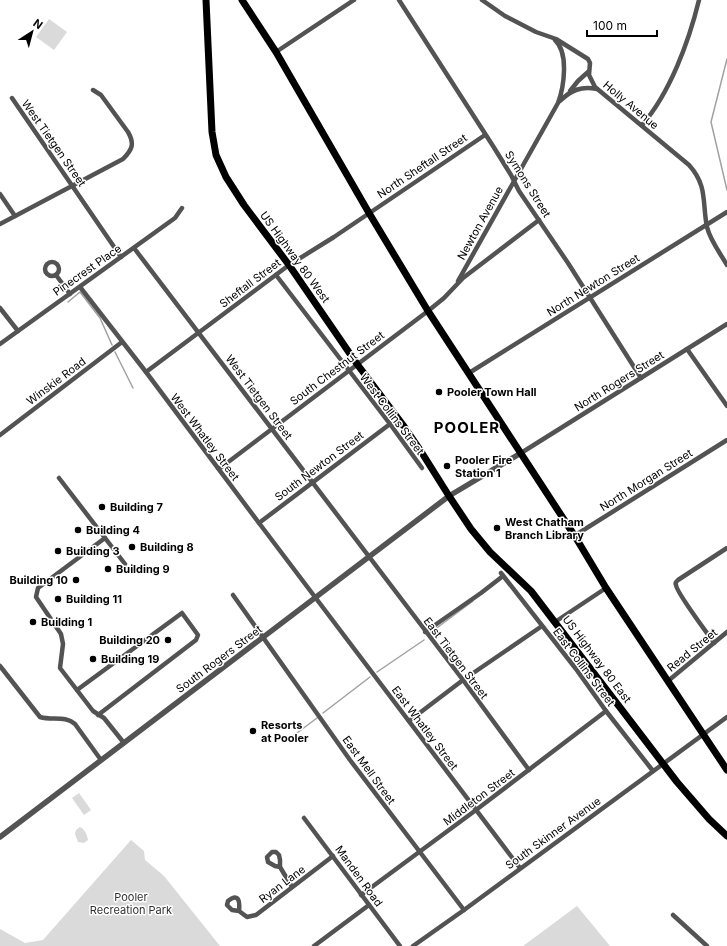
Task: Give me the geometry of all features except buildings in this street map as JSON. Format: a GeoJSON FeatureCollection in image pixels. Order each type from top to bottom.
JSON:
{"type":"FeatureCollection","features":[{"type":"Feature","properties":{"kind":"main road","name":"US Highway 80 West"},"geometry":{"type":"LineString","coordinates":[[206,0],[212,132],[216,155],[226,176],[244,205],[289,265],[357,364],[414,441],[449,496]]}},
{"type":"Feature","properties":{"kind":"main road"},"geometry":{"type":"LineString","coordinates":[[242,0],[276,52],[368,213],[428,311],[606,588],[727,770]]}},
{"type":"Feature","properties":{"kind":"main road","name":"US Highway 80 East"},"geometry":{"type":"LineString","coordinates":[[449,496],[471,529],[490,552],[531,591],[664,764],[709,819],[727,836]]}},
{"type":"Feature","properties":{"kind":"street"},"geometry":{"type":"LineString","coordinates":[[276,52],[354,0]]}},
{"type":"Feature","properties":{"kind":"street","name":"Symons Street"},"geometry":{"type":"LineString","coordinates":[[399,0],[519,191],[641,378]]}},
{"type":"Feature","properties":{"kind":"street","name":"Holly Avenue"},"geometry":{"type":"LineString","coordinates":[[482,0],[505,16],[536,32],[559,41],[588,59],[590,62],[588,72],[591,81],[597,89],[684,160],[694,171],[702,189],[705,205],[706,225],[712,240],[727,265]]}},
{"type":"Feature","properties":{"kind":"street"},"geometry":{"type":"LineString","coordinates":[[642,125],[658,105],[668,84],[688,39],[700,0]]}},
{"type":"Feature","properties":{"kind":"street","name":"Newton Avenue"},"geometry":{"type":"LineString","coordinates":[[453,289],[558,103],[563,83],[563,54],[557,42],[546,36]]}},
{"type":"Feature","properties":{"kind":"street","name":"Newton Avenue"},"geometry":{"type":"LineString","coordinates":[[558,103],[569,93],[578,80],[588,72]]}},
{"type":"Feature","properties":{"kind":"street","name":"Newton Avenue"},"geometry":{"type":"LineString","coordinates":[[569,93],[581,88],[597,89]]}},
{"type":"Feature","properties":{"kind":"street"},"geometry":{"type":"LineString","coordinates":[[0,224],[123,159],[130,153],[133,145],[132,139],[101,95],[93,90]]}},
{"type":"Feature","properties":{"kind":"street","name":"West Tietgen Street"},"geometry":{"type":"LineString","coordinates":[[12,98],[121,257]]}},
{"type":"Feature","properties":{"kind":"street","name":"North Sheftall Street"},"geometry":{"type":"LineString","coordinates":[[368,213],[485,135]]}},
{"type":"Feature","properties":{"kind":"street"},"geometry":{"type":"LineString","coordinates":[[0,194],[15,216]]}},
{"type":"Feature","properties":{"kind":"street","name":"Pinecrest Place"},"geometry":{"type":"LineString","coordinates":[[0,344],[175,218],[182,208]]}},
{"type":"Feature","properties":{"kind":"street","name":"North Newton Street"},"geometry":{"type":"LineString","coordinates":[[469,373],[727,212]]}},
{"type":"Feature","properties":{"kind":"street","name":"Sheftall Street"},"geometry":{"type":"LineString","coordinates":[[146,372],[289,265],[368,213]]}},
{"type":"Feature","properties":{"kind":"street"},"geometry":{"type":"LineString","coordinates":[[453,289],[466,276],[539,220]]}},
{"type":"Feature","properties":{"kind":"street","name":"West Tietgen Street"},"geometry":{"type":"LineString","coordinates":[[134,248],[313,483],[368,558]]}},
{"type":"Feature","properties":{"kind":"street"},"geometry":{"type":"LineString","coordinates":[[56,275],[70,294]]}},
{"type":"Feature","properties":{"kind":"street","name":"West Collins Street"},"geometry":{"type":"LineString","coordinates":[[276,275],[422,468]]}},
{"type":"Feature","properties":{"kind":"street","name":"West Whatley Street"},"geometry":{"type":"LineString","coordinates":[[80,287],[316,598]]}},
{"type":"Feature","properties":{"kind":"street","name":"South Chestnut Street"},"geometry":{"type":"LineString","coordinates":[[219,469],[315,398],[348,370],[428,311],[453,289]]}},
{"type":"Feature","properties":{"kind":"street"},"geometry":{"type":"LineString","coordinates":[[0,308],[18,331]]}},
{"type":"Feature","properties":{"kind":"street","name":"North Rogers Street"},"geometry":{"type":"LineString","coordinates":[[520,453],[727,324]]}},
{"type":"Feature","properties":{"kind":"street","name":"Winskie Road"},"geometry":{"type":"LineString","coordinates":[[0,435],[122,342]]}},
{"type":"Feature","properties":{"kind":"street"},"geometry":{"type":"LineString","coordinates":[[687,349],[727,406]]}},
{"type":"Feature","properties":{"kind":"street","name":"South Newton Street"},"geometry":{"type":"LineString","coordinates":[[258,523],[390,424]]}},
{"type":"Feature","properties":{"kind":"street","name":"North Morgan Street"},"geometry":{"type":"LineString","coordinates":[[574,536],[727,440]]}},
{"type":"Feature","properties":{"kind":"street","name":"South Rogers Street"},"geometry":{"type":"LineString","coordinates":[[0,837],[449,496],[520,453]]}},
{"type":"Feature","properties":{"kind":"street"},"geometry":{"type":"LineString","coordinates":[[60,478],[125,564]]}},
{"type":"Feature","properties":{"kind":"street"},"geometry":{"type":"LineString","coordinates":[[105,538],[38,588],[36,597],[62,634],[63,644],[60,668],[93,711],[104,718],[124,742]]}},
{"type":"Feature","properties":{"kind":"street"},"geometry":{"type":"LineString","coordinates":[[714,643],[681,594],[676,584],[678,580],[727,548]]}},
{"type":"Feature","properties":{"kind":"street","name":"East Tietgen Street"},"geometry":{"type":"LineString","coordinates":[[368,558],[463,680],[529,770]]}},
{"type":"Feature","properties":{"kind":"street","name":"East Collins Street"},"geometry":{"type":"LineString","coordinates":[[425,632],[481,593],[502,574],[653,771]]}},
{"type":"Feature","properties":{"kind":"street"},"geometry":{"type":"LineString","coordinates":[[555,622],[606,588]]}},
{"type":"Feature","properties":{"kind":"street","name":"East Mell Street"},"geometry":{"type":"LineString","coordinates":[[233,595],[350,760],[464,910]]}},
{"type":"Feature","properties":{"kind":"street","name":"East Whatley Street"},"geometry":{"type":"LineString","coordinates":[[316,598],[520,868]]}},
{"type":"Feature","properties":{"kind":"street"},"geometry":{"type":"LineString","coordinates":[[77,690],[182,612],[198,635],[196,640],[98,715]]}},
{"type":"Feature","properties":{"kind":"street"},"geometry":{"type":"LineString","coordinates":[[409,721],[463,680],[542,626]]}},
{"type":"Feature","properties":{"kind":"street","name":"Read Street"},"geometry":{"type":"LineString","coordinates":[[668,681],[727,632]]}},
{"type":"Feature","properties":{"kind":"street"},"geometry":{"type":"LineString","coordinates":[[0,666],[40,717],[46,719],[64,718],[70,720],[75,724],[101,760]]}},
{"type":"Feature","properties":{"kind":"street","name":"Middleton Street"},"geometry":{"type":"LineString","coordinates":[[362,895],[420,853],[606,711]]}},
{"type":"Feature","properties":{"kind":"street","name":"South Skinner Avenue"},"geometry":{"type":"LineString","coordinates":[[413,946],[727,717]]}},
{"type":"Feature","properties":{"kind":"street","name":"Manden Road"},"geometry":{"type":"LineString","coordinates":[[304,818],[400,946]]}},
{"type":"Feature","properties":{"kind":"street","name":"Ryan Lane"},"geometry":{"type":"LineString","coordinates":[[240,911],[247,917],[256,915],[334,856]]}},
{"type":"Feature","properties":{"kind":"street"},"geometry":{"type":"LineString","coordinates":[[280,867],[292,887]]}},
{"type":"Feature","properties":{"kind":"street"},"geometry":{"type":"LineString","coordinates":[[314,946],[369,905]]}},
{"type":"Feature","properties":{"kind":"street"},"geometry":{"type":"LineString","coordinates":[[673,916],[707,946]]}},
{"type":"Feature","properties":{"kind":"green space"},"geometry":{"type":"Polygon","coordinates":[[[49,19],[67,32],[54,50],[36,37],[49,19]]]}},
{"type":"Feature","properties":{"kind":"green space"},"geometry":{"type":"Polygon","coordinates":[[[79,793],[91,810],[84,815],[72,798],[79,793]]]}},
{"type":"Feature","properties":{"kind":"green space"},"geometry":{"type":"Polygon","coordinates":[[[80,827],[88,838],[88,840],[84,843],[78,842],[75,834],[76,830],[80,827]]]}},
{"type":"Feature","properties":{"kind":"green space","name":"Pooler Recreation Park"},"geometry":{"type":"Polygon","coordinates":[[[131,840],[144,851],[145,860],[164,876],[220,946],[0,946],[0,929],[25,943],[43,940],[131,840]]]}},
{"type":"Feature","properties":{"kind":"green space"},"geometry":{"type":"Polygon","coordinates":[[[577,906],[610,946],[523,946],[577,906]]]}},
{"type":"Feature","properties":{"kind":"waterway"},"geometry":{"type":"LineString","coordinates":[[727,59],[711,122],[727,190]]}},
{"type":"Feature","properties":{"kind":"waterway"},"geometry":{"type":"LineString","coordinates":[[68,302],[80,292],[100,318],[112,345]]}},
{"type":"Feature","properties":{"kind":"waterway"},"geometry":{"type":"LineString","coordinates":[[115,352],[133,388]]}},
{"type":"Feature","properties":{"kind":"waterway"},"geometry":{"type":"LineString","coordinates":[[430,633],[473,601]]}},
{"type":"Feature","properties":{"kind":"waterway"},"geometry":{"type":"LineString","coordinates":[[377,672],[424,640]]}},
{"type":"Feature","properties":{"kind":"waterway"},"geometry":{"type":"LineString","coordinates":[[323,713],[370,677]]}},
{"type":"Feature","properties":{"kind":"waterway"},"geometry":{"type":"LineString","coordinates":[[293,736],[317,718]]}},
{"type":"Feature","properties":{"kind":"place","name":"Pooler Town Hall"},"geometry":{"type":"Point","coordinates":[439,392]}},
{"type":"Feature","properties":{"kind":"place","name":"Pooler Fire Station 1"},"geometry":{"type":"Point","coordinates":[447,466]}},
{"type":"Feature","properties":{"kind":"place","name":"Building 7"},"geometry":{"type":"Point","coordinates":[102,507]}},
{"type":"Feature","properties":{"kind":"place","name":"West Chatham Branch Library"},"geometry":{"type":"Point","coordinates":[497,528]}},
{"type":"Feature","properties":{"kind":"place","name":"Building 4"},"geometry":{"type":"Point","coordinates":[78,530]}},
{"type":"Feature","properties":{"kind":"place","name":"Building 8"},"geometry":{"type":"Point","coordinates":[132,547]}},
{"type":"Feature","properties":{"kind":"place","name":"Building 3"},"geometry":{"type":"Point","coordinates":[58,551]}},
{"type":"Feature","properties":{"kind":"place","name":"Building 9"},"geometry":{"type":"Point","coordinates":[108,569]}},
{"type":"Feature","properties":{"kind":"place","name":"Building 10"},"geometry":{"type":"Point","coordinates":[76,580]}},
{"type":"Feature","properties":{"kind":"place","name":"Building 11"},"geometry":{"type":"Point","coordinates":[58,599]}},
{"type":"Feature","properties":{"kind":"place","name":"Building 1"},"geometry":{"type":"Point","coordinates":[33,622]}},
{"type":"Feature","properties":{"kind":"place","name":"Building 20"},"geometry":{"type":"Point","coordinates":[168,640]}},
{"type":"Feature","properties":{"kind":"place","name":"Building 19"},"geometry":{"type":"Point","coordinates":[93,659]}},
{"type":"Feature","properties":{"kind":"place","name":"Resorts at Pooler"},"geometry":{"type":"Point","coordinates":[253,731]}},
{"type":"Feature","properties":{"kind":"district","name":"POOLER"},"geometry":{"type":"Point","coordinates":[467,427]}}]}
